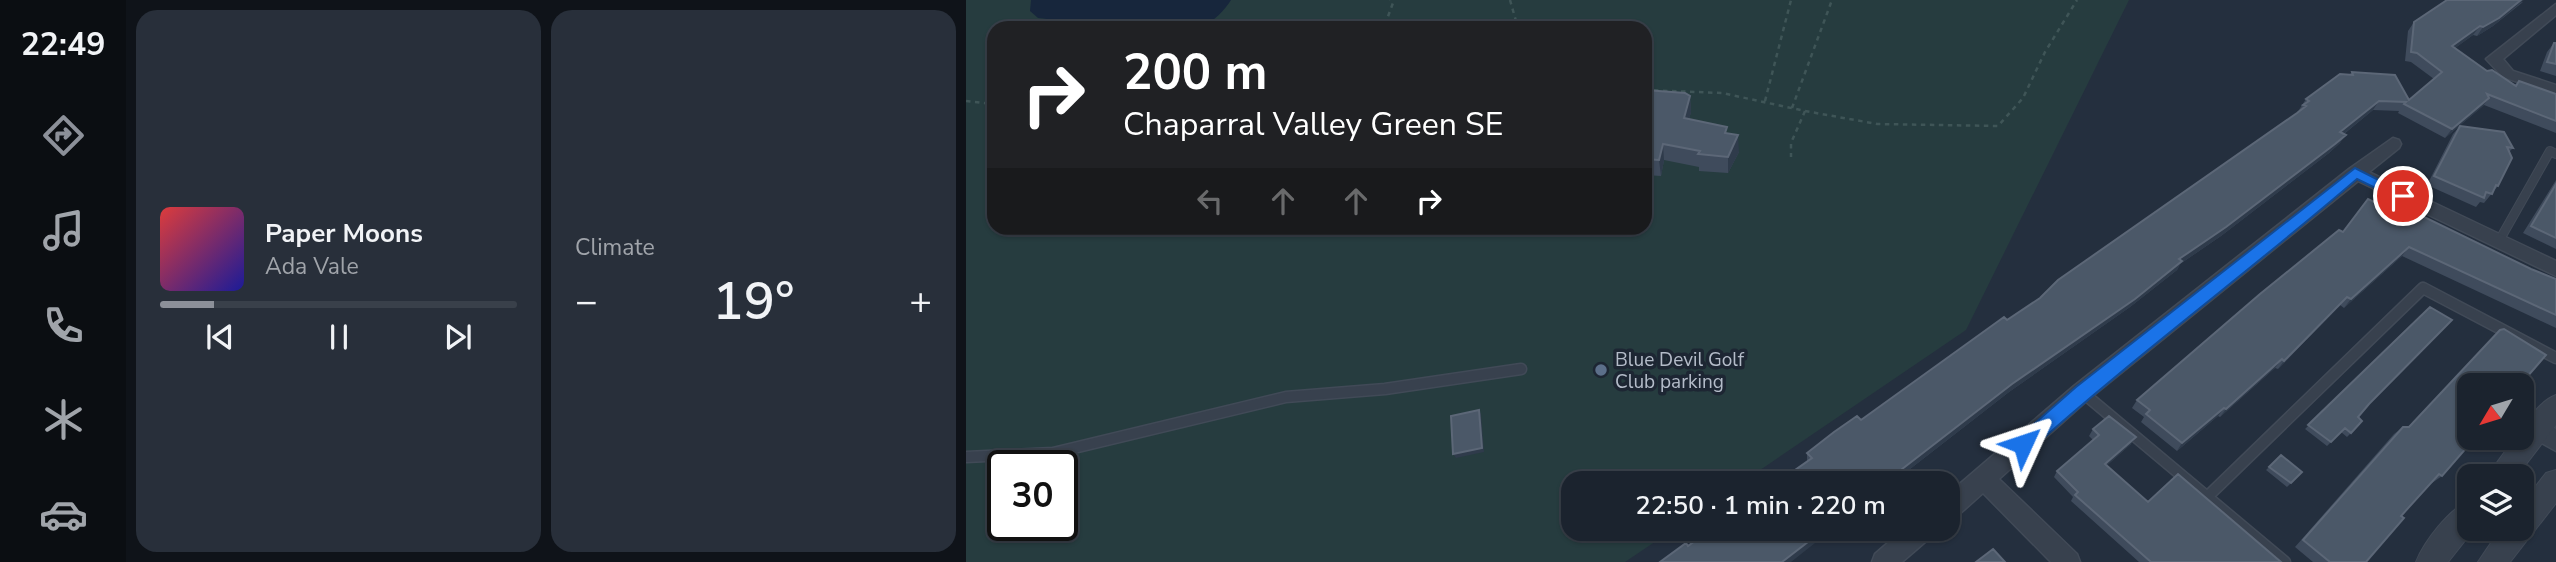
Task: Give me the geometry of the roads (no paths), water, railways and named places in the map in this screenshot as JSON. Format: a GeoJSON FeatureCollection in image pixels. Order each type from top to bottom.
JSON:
{"type":"FeatureCollection","features":[{"type":"Feature","properties":{"kind":"street"},"geometry":{"type":"LineString","coordinates":[[2556,8],[2494,59],[2508,74],[2556,90]]}},
{"type":"Feature","properties":{"kind":"street"},"geometry":{"type":"LineString","coordinates":[[1960,499],[2082,392],[2279,238],[2393,144]]}},
{"type":"Feature","properties":{"kind":"street"},"geometry":{"type":"LineString","coordinates":[[2355,173],[2556,269]]}},
{"type":"Feature","properties":{"kind":"street"},"geometry":{"type":"LineString","coordinates":[[2515,464],[2548,435],[2556,406]]}},
{"type":"Feature","properties":{"kind":"street"},"geometry":{"type":"LineString","coordinates":[[1984,479],[2068,562]]}},
{"type":"Feature","properties":{"kind":"street"},"geometry":{"type":"LineString","coordinates":[[2534,510],[2556,482]]}},
{"type":"Feature","properties":{"kind":"street"},"geometry":{"type":"LineString","coordinates":[[2430,562],[2457,529]]}},
{"type":"Feature","properties":{"kind":"street"},"geometry":{"type":"LineString","coordinates":[[1884,562],[1909,541]]}},
{"type":"Feature","properties":{"kind":"street"},"geometry":{"type":"LineString","coordinates":[[2492,562],[2509,541]]}},
{"type":"Feature","properties":{"kind":"lane"},"geometry":{"type":"LineString","coordinates":[[2499,242],[2550,151],[2556,154]]}},
{"type":"Feature","properties":{"kind":"lane"},"geometry":{"type":"LineString","coordinates":[[2207,497],[2423,288],[2556,358]]}},
{"type":"Feature","properties":{"kind":"lane"},"geometry":{"type":"LineString","coordinates":[[966,457],[1052,453],[1286,397],[1385,389],[1521,369]]}},
{"type":"Feature","properties":{"kind":"lane"},"geometry":{"type":"LineString","coordinates":[[2082,392],[2285,562]]}},
{"type":"Feature","properties":{"kind":"water"},"geometry":{"type":"Polygon","coordinates":[[[1031,0],[1231,0],[1211,21],[1064,21],[1038,18],[1030,11],[1031,0]]]}},
{"type":"Feature","properties":{"kind":"place","name":"Blue Devil Golf Club parking"},"geometry":{"type":"Point","coordinates":[1601,370]}}]}
